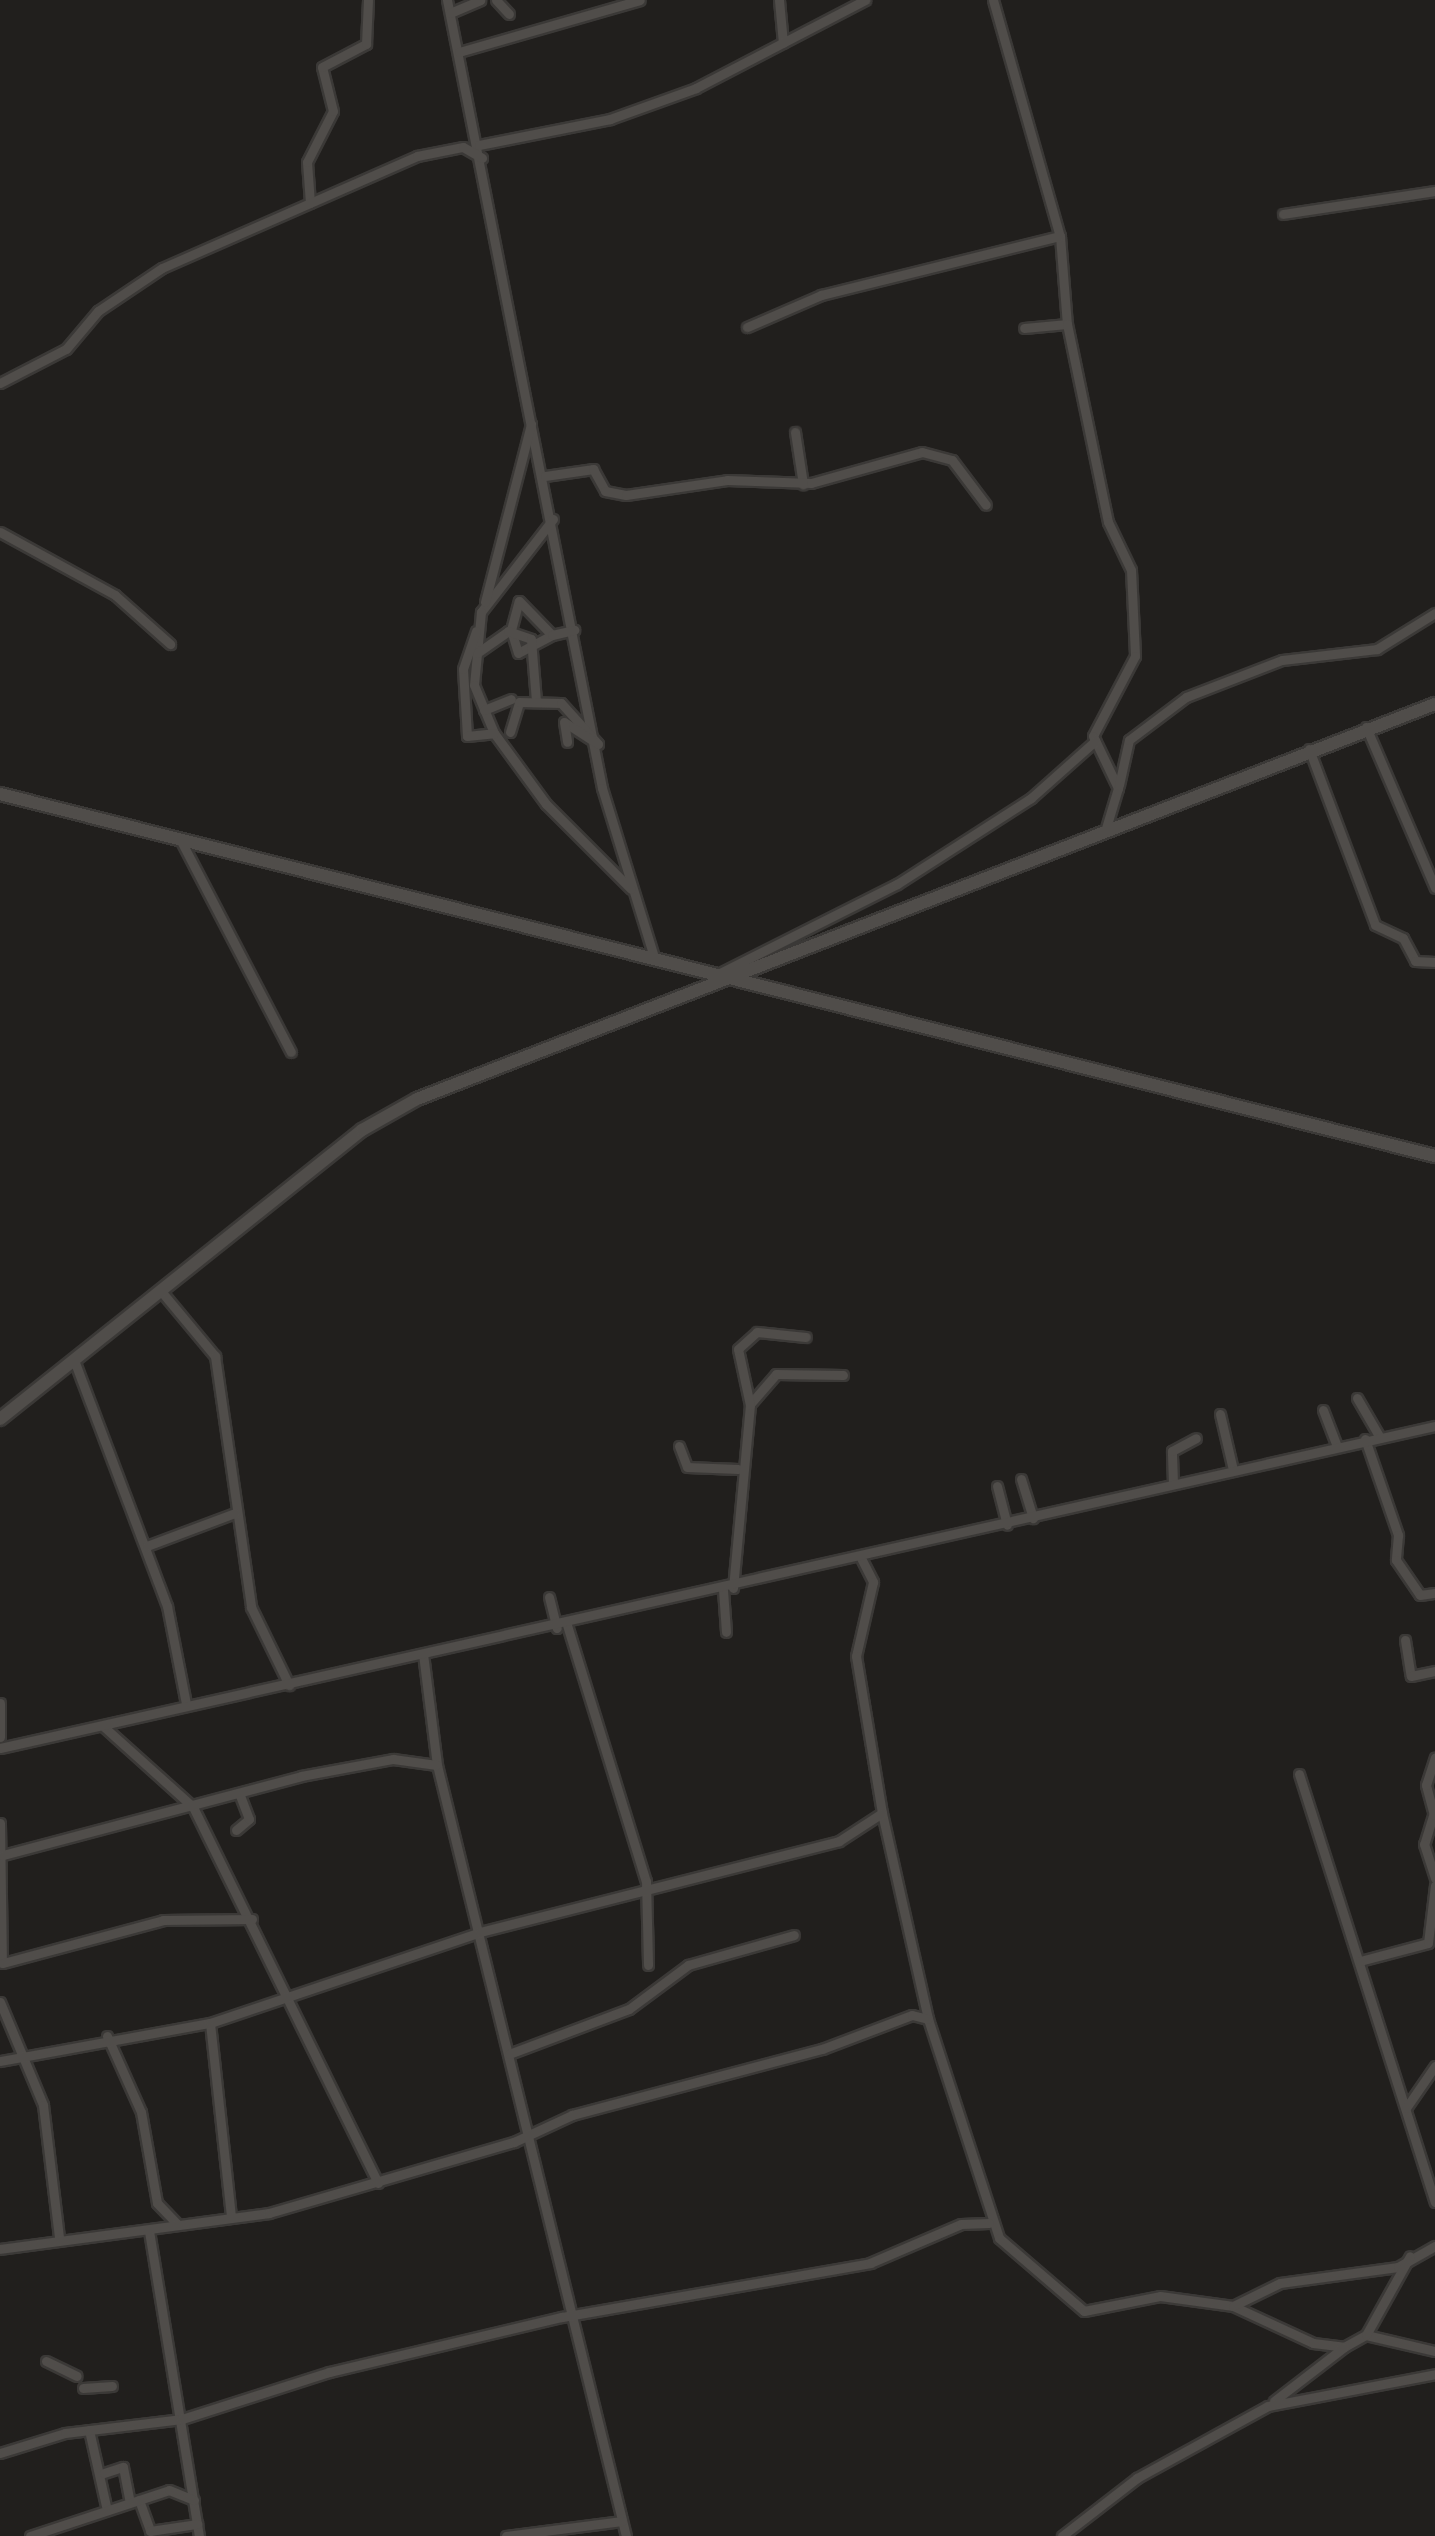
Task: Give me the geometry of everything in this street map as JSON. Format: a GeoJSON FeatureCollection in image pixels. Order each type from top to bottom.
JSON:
{"type":"FeatureCollection","features":[{"type":"Feature","properties":{"kind":"street"},"geometry":{"type":"LineString","coordinates":[[310,203],[308,162],[333,110],[322,67],[366,44],[368,0]]}},
{"type":"Feature","properties":{"kind":"street"},"geometry":{"type":"LineString","coordinates":[[447,0],[598,744],[633,892],[654,957]]}},
{"type":"Feature","properties":{"kind":"street"},"geometry":{"type":"LineString","coordinates":[[450,13],[480,0]]}},
{"type":"Feature","properties":{"kind":"street"},"geometry":{"type":"LineString","coordinates":[[496,0],[509,14]]}},
{"type":"Feature","properties":{"kind":"street"},"geometry":{"type":"LineString","coordinates":[[458,52],[640,0]]}},
{"type":"Feature","properties":{"kind":"street"},"geometry":{"type":"LineString","coordinates":[[779,0],[783,42]]}},
{"type":"Feature","properties":{"kind":"street"},"geometry":{"type":"LineString","coordinates":[[479,145],[622,116],[865,0]]}},
{"type":"Feature","properties":{"kind":"street"},"geometry":{"type":"LineString","coordinates":[[993,0],[1060,236],[1068,324],[1108,522],[1131,570],[1135,656],[1096,721],[1094,741],[1118,788]]}},
{"type":"Feature","properties":{"kind":"street"},"geometry":{"type":"LineString","coordinates":[[0,383],[66,349],[141,280],[310,203],[446,147],[482,158]]}},
{"type":"Feature","properties":{"kind":"street"},"geometry":{"type":"LineString","coordinates":[[1283,214],[1435,191]]}},
{"type":"Feature","properties":{"kind":"street"},"geometry":{"type":"LineString","coordinates":[[747,327],[821,295],[1060,236]]}},
{"type":"Feature","properties":{"kind":"street"},"geometry":{"type":"LineString","coordinates":[[1024,328],[1068,324]]}},
{"type":"Feature","properties":{"kind":"street"},"geometry":{"type":"LineString","coordinates":[[467,736],[463,670],[530,447],[532,408]]}},
{"type":"Feature","properties":{"kind":"street"},"geometry":{"type":"LineString","coordinates":[[794,432],[804,484]]}},
{"type":"Feature","properties":{"kind":"street"},"geometry":{"type":"LineString","coordinates":[[545,476],[593,468],[605,492],[626,495],[727,480],[804,484],[934,453],[976,481],[986,505]]}},
{"type":"Feature","properties":{"kind":"street"},"geometry":{"type":"LineString","coordinates":[[467,736],[482,612],[553,519]]}},
{"type":"Feature","properties":{"kind":"street"},"geometry":{"type":"LineString","coordinates":[[0,532],[115,595],[170,644]]}},
{"type":"Feature","properties":{"kind":"street"},"geometry":{"type":"LineString","coordinates":[[531,639],[518,653],[512,632],[519,601],[552,635]]}},
{"type":"Feature","properties":{"kind":"street"},"geometry":{"type":"LineString","coordinates":[[1106,828],[1128,740],[1186,698],[1282,660],[1378,649],[1435,613]]}},
{"type":"Feature","properties":{"kind":"street"},"geometry":{"type":"LineString","coordinates":[[512,632],[531,639],[574,630]]}},
{"type":"Feature","properties":{"kind":"street"},"geometry":{"type":"LineString","coordinates":[[477,653],[512,632]]}},
{"type":"Feature","properties":{"kind":"street"},"geometry":{"type":"LineString","coordinates":[[531,639],[536,701]]}},
{"type":"Feature","properties":{"kind":"street"},"geometry":{"type":"LineString","coordinates":[[474,685],[494,734],[546,804],[633,892]]}},
{"type":"Feature","properties":{"kind":"street"},"geometry":{"type":"LineString","coordinates":[[484,710],[511,699]]}},
{"type":"Feature","properties":{"kind":"street"},"geometry":{"type":"LineString","coordinates":[[510,732],[520,702],[536,701],[578,714],[598,744]]}},
{"type":"Feature","properties":{"kind":"street"},"geometry":{"type":"LineString","coordinates":[[0,1419],[383,1117],[572,1035],[738,979],[1106,828],[1435,704]]}},
{"type":"Feature","properties":{"kind":"street"},"geometry":{"type":"LineString","coordinates":[[567,742],[564,722],[598,744]]}},
{"type":"Feature","properties":{"kind":"street"},"geometry":{"type":"LineString","coordinates":[[1366,728],[1435,888]]}},
{"type":"Feature","properties":{"kind":"street"},"geometry":{"type":"LineString","coordinates":[[467,736],[494,734]]}},
{"type":"Feature","properties":{"kind":"street"},"geometry":{"type":"LineString","coordinates":[[718,974],[897,884],[1032,798],[1094,741]]}},
{"type":"Feature","properties":{"kind":"street"},"geometry":{"type":"LineString","coordinates":[[1310,750],[1373,922],[1405,940],[1415,961],[1435,962]]}},
{"type":"Feature","properties":{"kind":"street"},"geometry":{"type":"LineString","coordinates":[[0,794],[1435,1156]]}},
{"type":"Feature","properties":{"kind":"street"},"geometry":{"type":"LineString","coordinates":[[178,837],[291,1052]]}},
{"type":"Feature","properties":{"kind":"street"},"geometry":{"type":"LineString","coordinates":[[160,1291],[215,1356],[251,1607],[289,1686]]}},
{"type":"Feature","properties":{"kind":"street"},"geometry":{"type":"LineString","coordinates":[[726,1632],[738,1468],[750,1405],[742,1339],[806,1337]]}},
{"type":"Feature","properties":{"kind":"street"},"geometry":{"type":"LineString","coordinates":[[74,1360],[147,1546],[186,1704]]}},
{"type":"Feature","properties":{"kind":"street"},"geometry":{"type":"LineString","coordinates":[[750,1405],[776,1374],[843,1375]]}},
{"type":"Feature","properties":{"kind":"street"},"geometry":{"type":"LineString","coordinates":[[1357,1398],[1380,1436]]}},
{"type":"Feature","properties":{"kind":"street"},"geometry":{"type":"LineString","coordinates":[[1323,1410],[1337,1446]]}},
{"type":"Feature","properties":{"kind":"street"},"geometry":{"type":"LineString","coordinates":[[1220,1414],[1233,1470]]}},
{"type":"Feature","properties":{"kind":"street"},"geometry":{"type":"LineString","coordinates":[[0,1748],[186,1704],[289,1686],[728,1589],[1173,1483],[1435,1426]]}},
{"type":"Feature","properties":{"kind":"street"},"geometry":{"type":"LineString","coordinates":[[1173,1483],[1172,1451],[1196,1438]]}},
{"type":"Feature","properties":{"kind":"street"},"geometry":{"type":"LineString","coordinates":[[1364,1440],[1398,1535],[1396,1560],[1420,1594],[1435,1593]]}},
{"type":"Feature","properties":{"kind":"street"},"geometry":{"type":"LineString","coordinates":[[679,1446],[687,1466],[738,1468]]}},
{"type":"Feature","properties":{"kind":"street"},"geometry":{"type":"LineString","coordinates":[[1021,1479],[1033,1518]]}},
{"type":"Feature","properties":{"kind":"street"},"geometry":{"type":"LineString","coordinates":[[997,1486],[1007,1524]]}},
{"type":"Feature","properties":{"kind":"street"},"geometry":{"type":"LineString","coordinates":[[147,1546],[235,1513]]}},
{"type":"Feature","properties":{"kind":"street"},"geometry":{"type":"LineString","coordinates":[[861,1558],[873,1578],[856,1656],[882,1812],[928,2018],[989,2223],[1026,2268],[1084,2312],[1160,2296],[1233,2306],[1344,2346]]}},
{"type":"Feature","properties":{"kind":"street"},"geometry":{"type":"LineString","coordinates":[[550,1597],[646,1894],[648,1965]]}},
{"type":"Feature","properties":{"kind":"street"},"geometry":{"type":"LineString","coordinates":[[1405,1640],[1411,1676],[1435,1671]]}},
{"type":"Feature","properties":{"kind":"street"},"geometry":{"type":"LineString","coordinates":[[424,1654],[437,1765],[626,2536]]}},
{"type":"Feature","properties":{"kind":"street"},"geometry":{"type":"LineString","coordinates":[[0,1703],[0,1738]]}},
{"type":"Feature","properties":{"kind":"street"},"geometry":{"type":"LineString","coordinates":[[103,1726],[193,1806],[252,1919],[378,2183]]}},
{"type":"Feature","properties":{"kind":"street"},"geometry":{"type":"LineString","coordinates":[[1360,1961],[1428,1943],[1435,1882],[1424,1844],[1434,1813],[1426,1785],[1435,1757]]}},
{"type":"Feature","properties":{"kind":"street"},"geometry":{"type":"LineString","coordinates":[[3,1855],[393,1759],[437,1765]]}},
{"type":"Feature","properties":{"kind":"street"},"geometry":{"type":"LineString","coordinates":[[1298,1774],[1435,2202]]}},
{"type":"Feature","properties":{"kind":"street"},"geometry":{"type":"LineString","coordinates":[[236,1830],[250,1818],[240,1796]]}},
{"type":"Feature","properties":{"kind":"street"},"geometry":{"type":"LineString","coordinates":[[0,2061],[107,2036],[210,2024],[290,2000],[480,1932],[646,1894],[839,1841],[882,1812]]}},
{"type":"Feature","properties":{"kind":"street"},"geometry":{"type":"LineString","coordinates":[[0,1823],[1,1963],[163,1920],[252,1919]]}},
{"type":"Feature","properties":{"kind":"street"},"geometry":{"type":"LineString","coordinates":[[509,2054],[628,2009],[688,1965],[794,1934]]}},
{"type":"Feature","properties":{"kind":"street"},"geometry":{"type":"LineString","coordinates":[[0,2002],[27,2057],[43,2105],[59,2238]]}},
{"type":"Feature","properties":{"kind":"street"},"geometry":{"type":"LineString","coordinates":[[0,2249],[59,2238],[149,2232],[378,2183],[527,2138],[572,2114],[822,2050],[912,2015],[928,2018]]}},
{"type":"Feature","properties":{"kind":"street"},"geometry":{"type":"LineString","coordinates":[[210,2024],[231,2216]]}},
{"type":"Feature","properties":{"kind":"street"},"geometry":{"type":"LineString","coordinates":[[107,2036],[141,2112],[158,2203],[178,2225]]}},
{"type":"Feature","properties":{"kind":"street"},"geometry":{"type":"LineString","coordinates":[[1406,2108],[1435,2066]]}},
{"type":"Feature","properties":{"kind":"street"},"geometry":{"type":"LineString","coordinates":[[0,2453],[89,2430],[182,2419],[329,2372],[569,2316],[870,2264],[961,2224],[989,2223]]}},
{"type":"Feature","properties":{"kind":"street"},"geometry":{"type":"LineString","coordinates":[[149,2232],[199,2536]]}},
{"type":"Feature","properties":{"kind":"street"},"geometry":{"type":"LineString","coordinates":[[1233,2306],[1280,2283],[1341,2280],[1435,2246]]}},
{"type":"Feature","properties":{"kind":"street"},"geometry":{"type":"LineString","coordinates":[[1062,2536],[1137,2478],[1268,2406],[1344,2346],[1366,2335],[1410,2256]]}},
{"type":"Feature","properties":{"kind":"street"},"geometry":{"type":"LineString","coordinates":[[1366,2335],[1435,2351]]}},
{"type":"Feature","properties":{"kind":"street"},"geometry":{"type":"LineString","coordinates":[[46,2361],[77,2376]]}},
{"type":"Feature","properties":{"kind":"street"},"geometry":{"type":"LineString","coordinates":[[1268,2406],[1435,2374]]}},
{"type":"Feature","properties":{"kind":"street"},"geometry":{"type":"LineString","coordinates":[[84,2388],[112,2386]]}},
{"type":"Feature","properties":{"kind":"street"},"geometry":{"type":"LineString","coordinates":[[89,2430],[104,2473],[106,2506]]}},
{"type":"Feature","properties":{"kind":"street"},"geometry":{"type":"LineString","coordinates":[[104,2473],[123,2467],[150,2531],[197,2524]]}},
{"type":"Feature","properties":{"kind":"street"},"geometry":{"type":"LineString","coordinates":[[30,2536],[55,2531],[106,2506],[177,2490],[194,2500]]}},
{"type":"Feature","properties":{"kind":"street"},"geometry":{"type":"LineString","coordinates":[[506,2536],[622,2522]]}}]}
